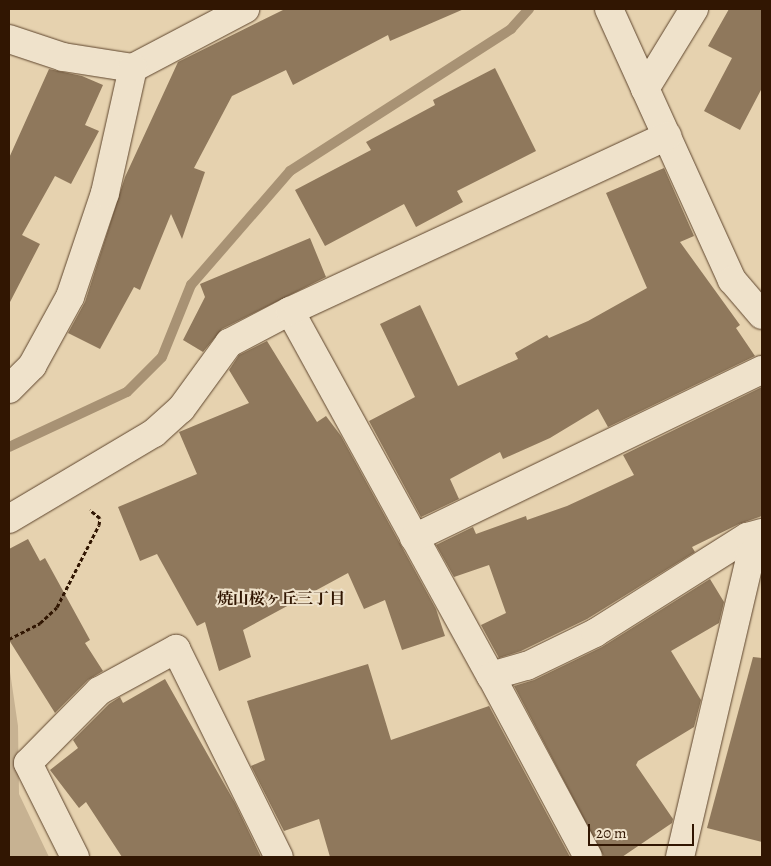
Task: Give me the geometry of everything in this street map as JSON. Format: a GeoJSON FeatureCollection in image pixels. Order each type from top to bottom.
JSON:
{"type":"FeatureCollection","features":[{"type":"Feature","properties":{"kind":"street"},"geometry":{"type":"LineString","coordinates":[[9,38],[62,57],[133,68],[245,9]]}},
{"type":"Feature","properties":{"kind":"street"},"geometry":{"type":"LineString","coordinates":[[609,9],[732,280],[762,315]]}},
{"type":"Feature","properties":{"kind":"street"},"geometry":{"type":"LineString","coordinates":[[645,89],[694,9]]}},
{"type":"Feature","properties":{"kind":"street"},"geometry":{"type":"LineString","coordinates":[[9,389],[32,366],[70,297],[105,193],[133,68]]}},
{"type":"Feature","properties":{"kind":"street"},"geometry":{"type":"LineString","coordinates":[[9,519],[154,434],[181,409],[229,343],[290,311],[667,136]]}},
{"type":"Feature","properties":{"kind":"street"},"geometry":{"type":"LineString","coordinates":[[290,311],[491,676],[588,857]]}},
{"type":"Feature","properties":{"kind":"street"},"geometry":{"type":"LineString","coordinates":[[414,538],[762,370]]}},
{"type":"Feature","properties":{"kind":"street"},"geometry":{"type":"LineString","coordinates":[[491,676],[527,666],[595,634],[748,537],[762,532]]}},
{"type":"Feature","properties":{"kind":"street"},"geometry":{"type":"LineString","coordinates":[[680,857],[750,558],[762,539]]}},
{"type":"Feature","properties":{"kind":"street"},"geometry":{"type":"LineString","coordinates":[[76,857],[28,764],[99,691],[176,649],[279,857]]}},
{"type":"Feature","properties":{"kind":"path"},"geometry":{"type":"LineString","coordinates":[[9,639],[40,623],[57,607],[99,525],[96,513],[58,492]]}},
{"type":"Feature","properties":{"kind":"shaded area"},"geometry":{"type":"Polygon","coordinates":[[[9,665],[18,726],[19,794],[49,857],[9,857],[9,665]]]}},
{"type":"Feature","properties":{"kind":"building"},"geometry":{"type":"Polygon","coordinates":[[[285,9],[464,9],[390,41],[388,35],[293,85],[286,70],[232,96],[194,168],[205,172],[182,239],[171,214],[140,290],[134,287],[100,349],[68,333],[85,302],[125,177],[178,62],[285,9]]]}},
{"type":"Feature","properties":{"kind":"building"},"geometry":{"type":"Polygon","coordinates":[[[729,9],[762,9],[762,88],[740,130],[704,111],[732,58],[708,46],[729,9]]]}},
{"type":"Feature","properties":{"kind":"building"},"geometry":{"type":"Polygon","coordinates":[[[495,68],[536,151],[457,191],[463,202],[416,227],[404,204],[325,246],[295,190],[371,150],[366,142],[435,105],[433,100],[495,68]]]}},
{"type":"Feature","properties":{"kind":"building"},"geometry":{"type":"Polygon","coordinates":[[[49,69],[82,76],[103,85],[85,125],[99,131],[71,184],[55,176],[22,235],[40,244],[9,304],[9,158],[49,69]]]}},
{"type":"Feature","properties":{"kind":"building"},"geometry":{"type":"Polygon","coordinates":[[[664,168],[694,236],[680,242],[740,325],[736,328],[755,356],[608,427],[598,409],[550,438],[503,459],[500,452],[450,479],[459,499],[421,517],[369,421],[415,397],[380,324],[420,305],[458,386],[518,359],[515,353],[547,335],[549,338],[588,321],[647,288],[606,193],[664,168]]]}},
{"type":"Feature","properties":{"kind":"building"},"geometry":{"type":"Polygon","coordinates":[[[310,238],[326,277],[222,329],[203,352],[183,340],[205,297],[200,284],[310,238]]]}},
{"type":"Feature","properties":{"kind":"building"},"geometry":{"type":"Polygon","coordinates":[[[267,341],[317,422],[326,416],[341,436],[436,609],[445,636],[402,650],[385,600],[364,609],[348,573],[243,630],[251,657],[219,671],[205,622],[197,626],[157,554],[140,561],[118,507],[197,474],[179,432],[249,403],[229,370],[239,355],[267,341]]]}},
{"type":"Feature","properties":{"kind":"building"},"geometry":{"type":"Polygon","coordinates":[[[762,387],[762,516],[739,524],[692,547],[695,552],[587,619],[521,651],[499,658],[481,625],[506,613],[489,565],[454,577],[436,545],[473,527],[476,534],[526,516],[527,520],[567,506],[634,475],[623,455],[762,387]]]}},
{"type":"Feature","properties":{"kind":"building"},"geometry":{"type":"Polygon","coordinates":[[[28,539],[40,561],[45,558],[90,640],[85,643],[103,671],[88,680],[55,713],[9,640],[9,549],[28,539]]]}},
{"type":"Feature","properties":{"kind":"building"},"geometry":{"type":"Polygon","coordinates":[[[710,579],[724,602],[719,623],[671,651],[701,700],[694,727],[638,761],[636,765],[673,819],[672,823],[622,857],[604,857],[514,686],[534,680],[602,647],[710,579]]]}},
{"type":"Feature","properties":{"kind":"building"},"geometry":{"type":"Polygon","coordinates":[[[753,657],[762,658],[762,842],[707,828],[753,657]]]}},
{"type":"Feature","properties":{"kind":"building"},"geometry":{"type":"Polygon","coordinates":[[[368,664],[391,740],[489,706],[570,857],[330,857],[319,819],[284,831],[251,766],[265,760],[247,701],[368,664]]]}},
{"type":"Feature","properties":{"kind":"building"},"geometry":{"type":"Polygon","coordinates":[[[165,679],[235,803],[261,857],[122,857],[86,802],[79,808],[50,770],[78,748],[73,740],[109,704],[120,697],[123,703],[165,679]]]}},
{"type":"Feature","properties":{"kind":"waterway"},"geometry":{"type":"LineString","coordinates":[[9,447],[127,392],[162,357],[191,285],[290,171],[511,29],[529,9]]}},
{"type":"Feature","properties":{"kind":"district","name":"焼山桜ヶ丘三丁目"},"geometry":{"type":"Point","coordinates":[281,599]}}]}
